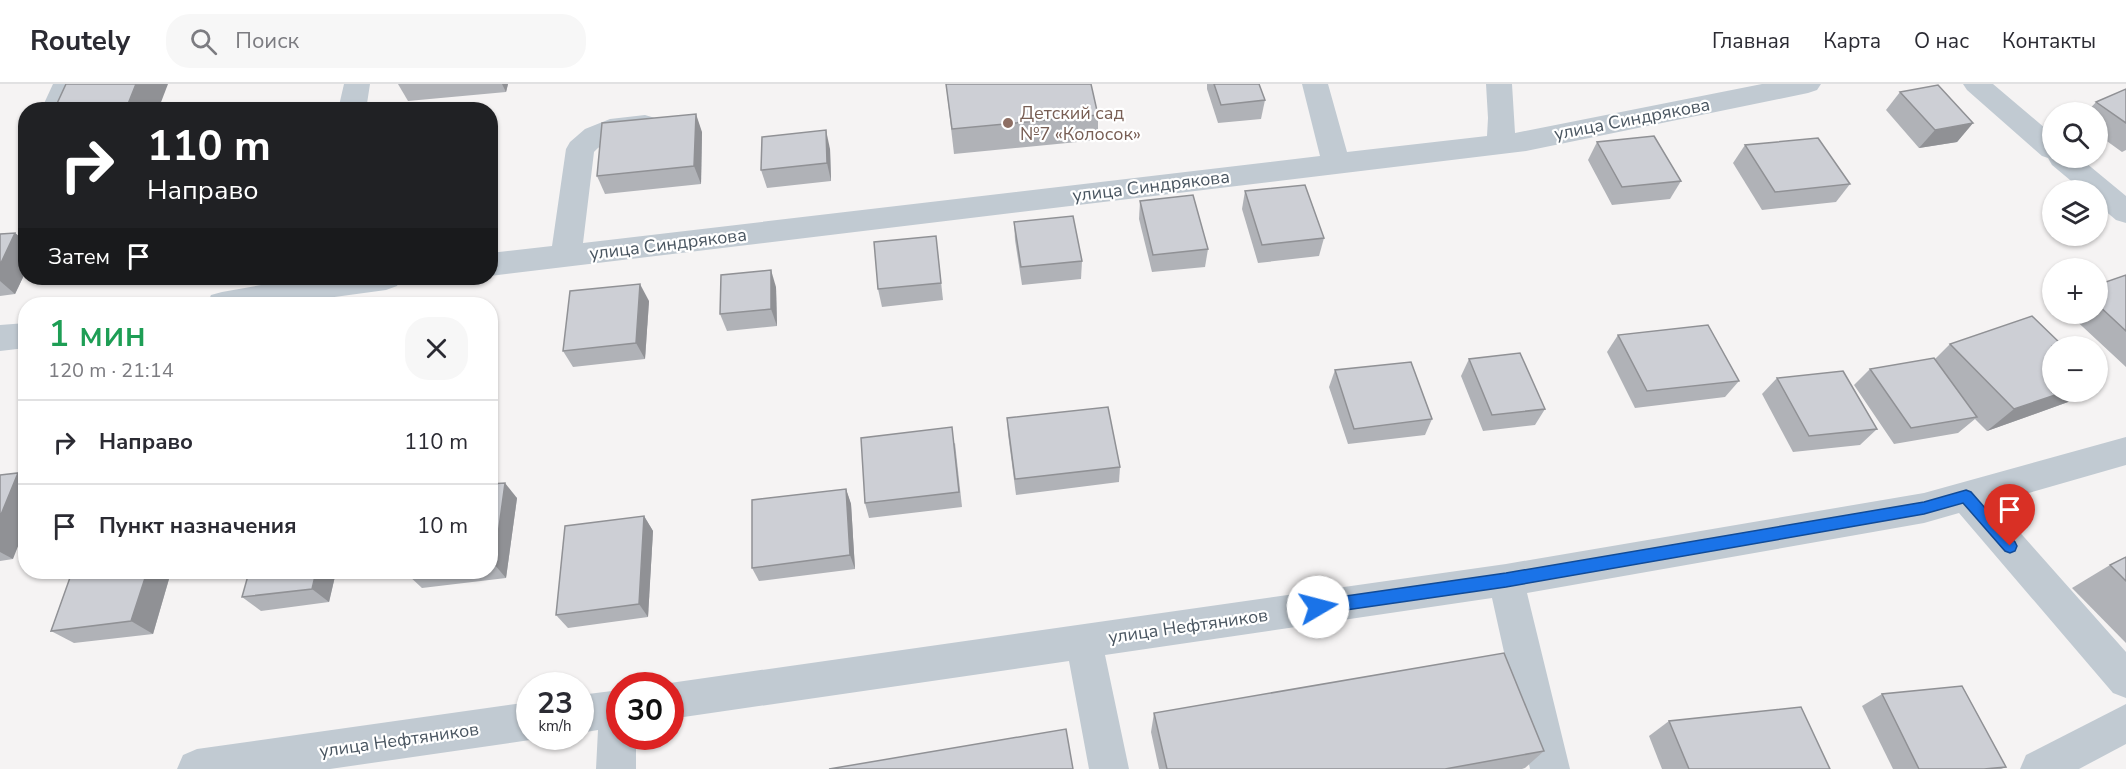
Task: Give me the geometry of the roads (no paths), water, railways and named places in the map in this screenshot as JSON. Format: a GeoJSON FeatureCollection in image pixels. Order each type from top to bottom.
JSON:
{"type":"FeatureCollection","features":[{"type":"Feature","properties":{"kind":"street"},"geometry":{"type":"LineString","coordinates":[[58,102],[66,84]]}},
{"type":"Feature","properties":{"kind":"street"},"geometry":{"type":"LineString","coordinates":[[354,102],[357,84]]}},
{"type":"Feature","properties":{"kind":"street"},"geometry":{"type":"LineString","coordinates":[[1315,84],[1336,164]]}},
{"type":"Feature","properties":{"kind":"street"},"geometry":{"type":"LineString","coordinates":[[1499,84],[1502,118],[1500,144]]}},
{"type":"Feature","properties":{"kind":"street","name":"улица Синдрякова"},"geometry":{"type":"LineString","coordinates":[[498,264],[1500,144],[1808,84]]}},
{"type":"Feature","properties":{"kind":"street"},"geometry":{"type":"LineString","coordinates":[[1976,84],[2042,140]]}},
{"type":"Feature","properties":{"kind":"street"},"geometry":{"type":"LineString","coordinates":[[566,256],[580,149],[591,137],[604,129],[675,122]]}},
{"type":"Feature","properties":{"kind":"street"},"geometry":{"type":"LineString","coordinates":[[2074,168],[2126,212]]}},
{"type":"Feature","properties":{"kind":"street"},"geometry":{"type":"LineString","coordinates":[[253,297],[307,285]]}},
{"type":"Feature","properties":{"kind":"street"},"geometry":{"type":"LineString","coordinates":[[0,338],[18,335]]}},
{"type":"Feature","properties":{"kind":"street","name":"улица Нефтяников"},"geometry":{"type":"LineString","coordinates":[[684,699],[1506,580],[1924,508],[2126,451]]}},
{"type":"Feature","properties":{"kind":"street"},"geometry":{"type":"LineString","coordinates":[[1966,496],[2126,680]]}},
{"type":"Feature","properties":{"kind":"street"},"geometry":{"type":"LineString","coordinates":[[1506,580],[1550,769]]}},
{"type":"Feature","properties":{"kind":"street"},"geometry":{"type":"LineString","coordinates":[[1084,641],[1109,769]]}},
{"type":"Feature","properties":{"kind":"street","name":"улица Нефтяников"},"geometry":{"type":"LineString","coordinates":[[197,769],[516,723]]}},
{"type":"Feature","properties":{"kind":"street"},"geometry":{"type":"LineString","coordinates":[[2040,769],[2126,723]]}},
{"type":"Feature","properties":{"kind":"street"},"geometry":{"type":"LineString","coordinates":[[616,769],[617,750]]}},
{"type":"Feature","properties":{"kind":"place","name":"Детский сад №7 «Колосок»"},"geometry":{"type":"Point","coordinates":[1008,123]}}]}
